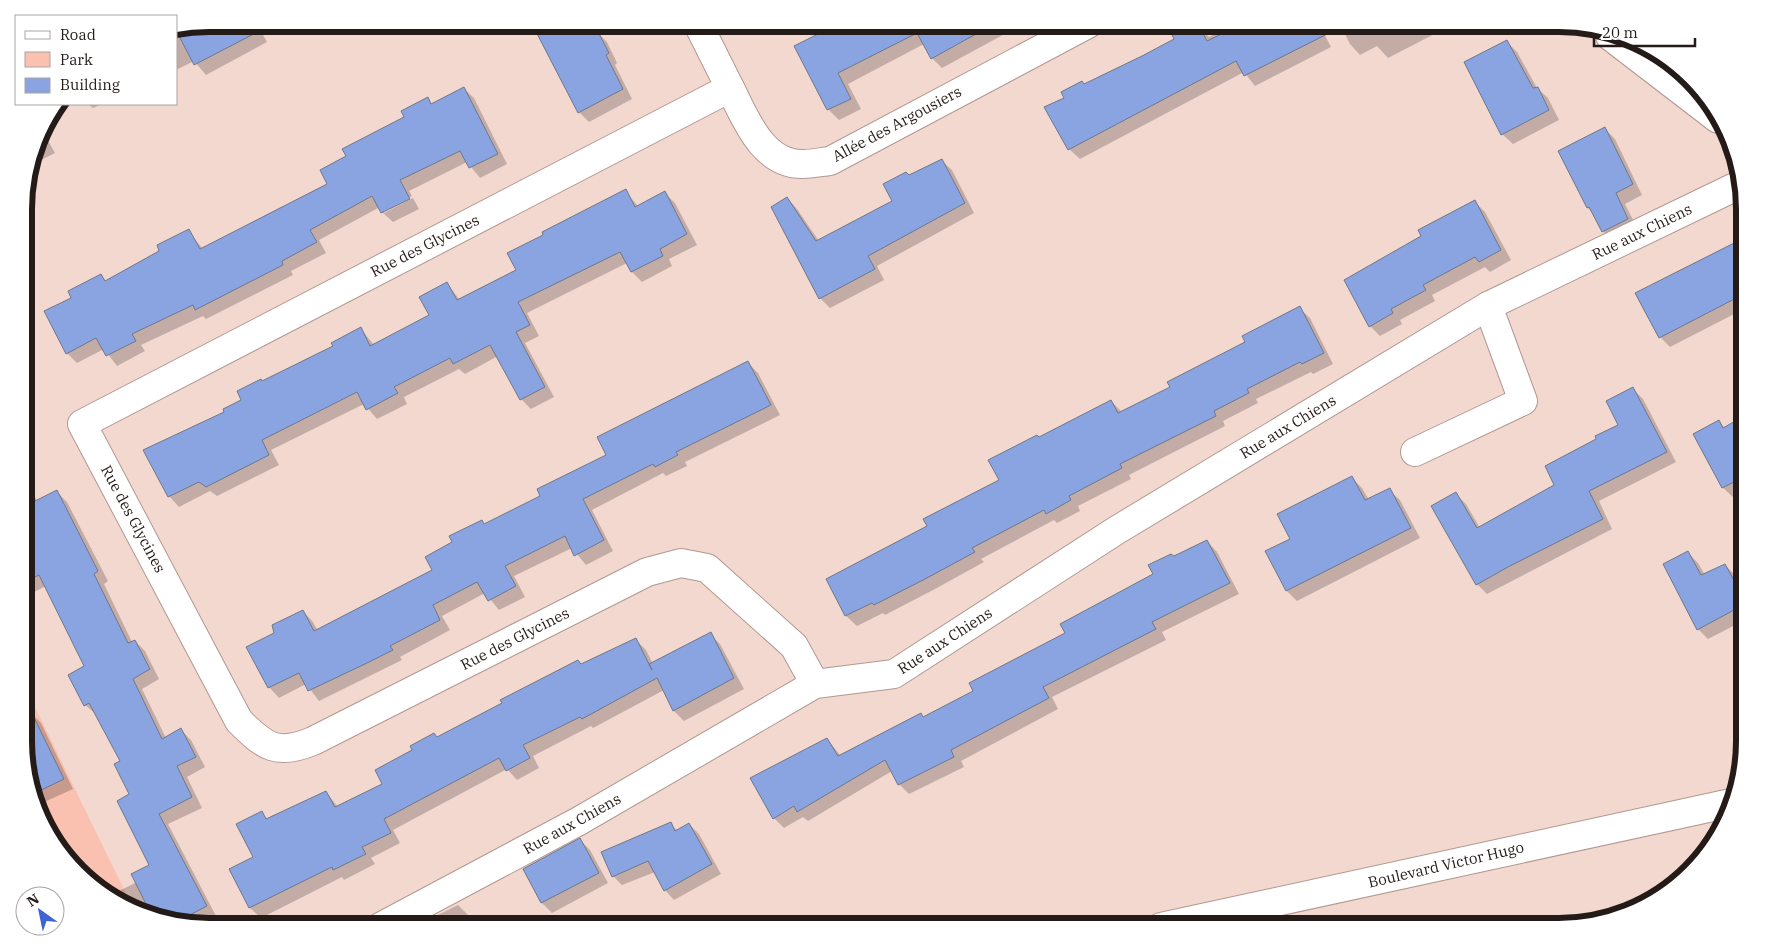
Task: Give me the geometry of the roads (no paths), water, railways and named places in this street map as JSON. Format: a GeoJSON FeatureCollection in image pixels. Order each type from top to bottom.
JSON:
{"type":"FeatureCollection","features":[{"type":"Feature","properties":{"kind":"street"},"geometry":{"type":"LineString","coordinates":[[702,32],[730,88]]}},
{"type":"Feature","properties":{"kind":"street","name":"Allée des Argousiers"},"geometry":{"type":"LineString","coordinates":[[730,88],[756,138],[779,158],[802,165],[830,161],[1073,32]]}},
{"type":"Feature","properties":{"kind":"street"},"geometry":{"type":"LineString","coordinates":[[1620,43],[1704,108]]}},
{"type":"Feature","properties":{"kind":"street","name":"Rue des Glycines"},"geometry":{"type":"LineString","coordinates":[[730,88],[82,424],[239,721],[257,739],[273,747],[292,750],[313,741],[647,572],[681,563],[708,568],[794,646],[815,684]]}},
{"type":"Feature","properties":{"kind":"street","name":"Rue aux Chiens"},"geometry":{"type":"LineString","coordinates":[[397,918],[579,821],[815,684],[894,674],[1117,530],[1488,306],[1735,187]]}},
{"type":"Feature","properties":{"kind":"street"},"geometry":{"type":"LineString","coordinates":[[1415,452],[1523,401],[1488,306]]}},
{"type":"Feature","properties":{"kind":"street","name":"Boulevard Victor Hugo"},"geometry":{"type":"LineString","coordinates":[[1202,918],[1725,804]]}}]}
